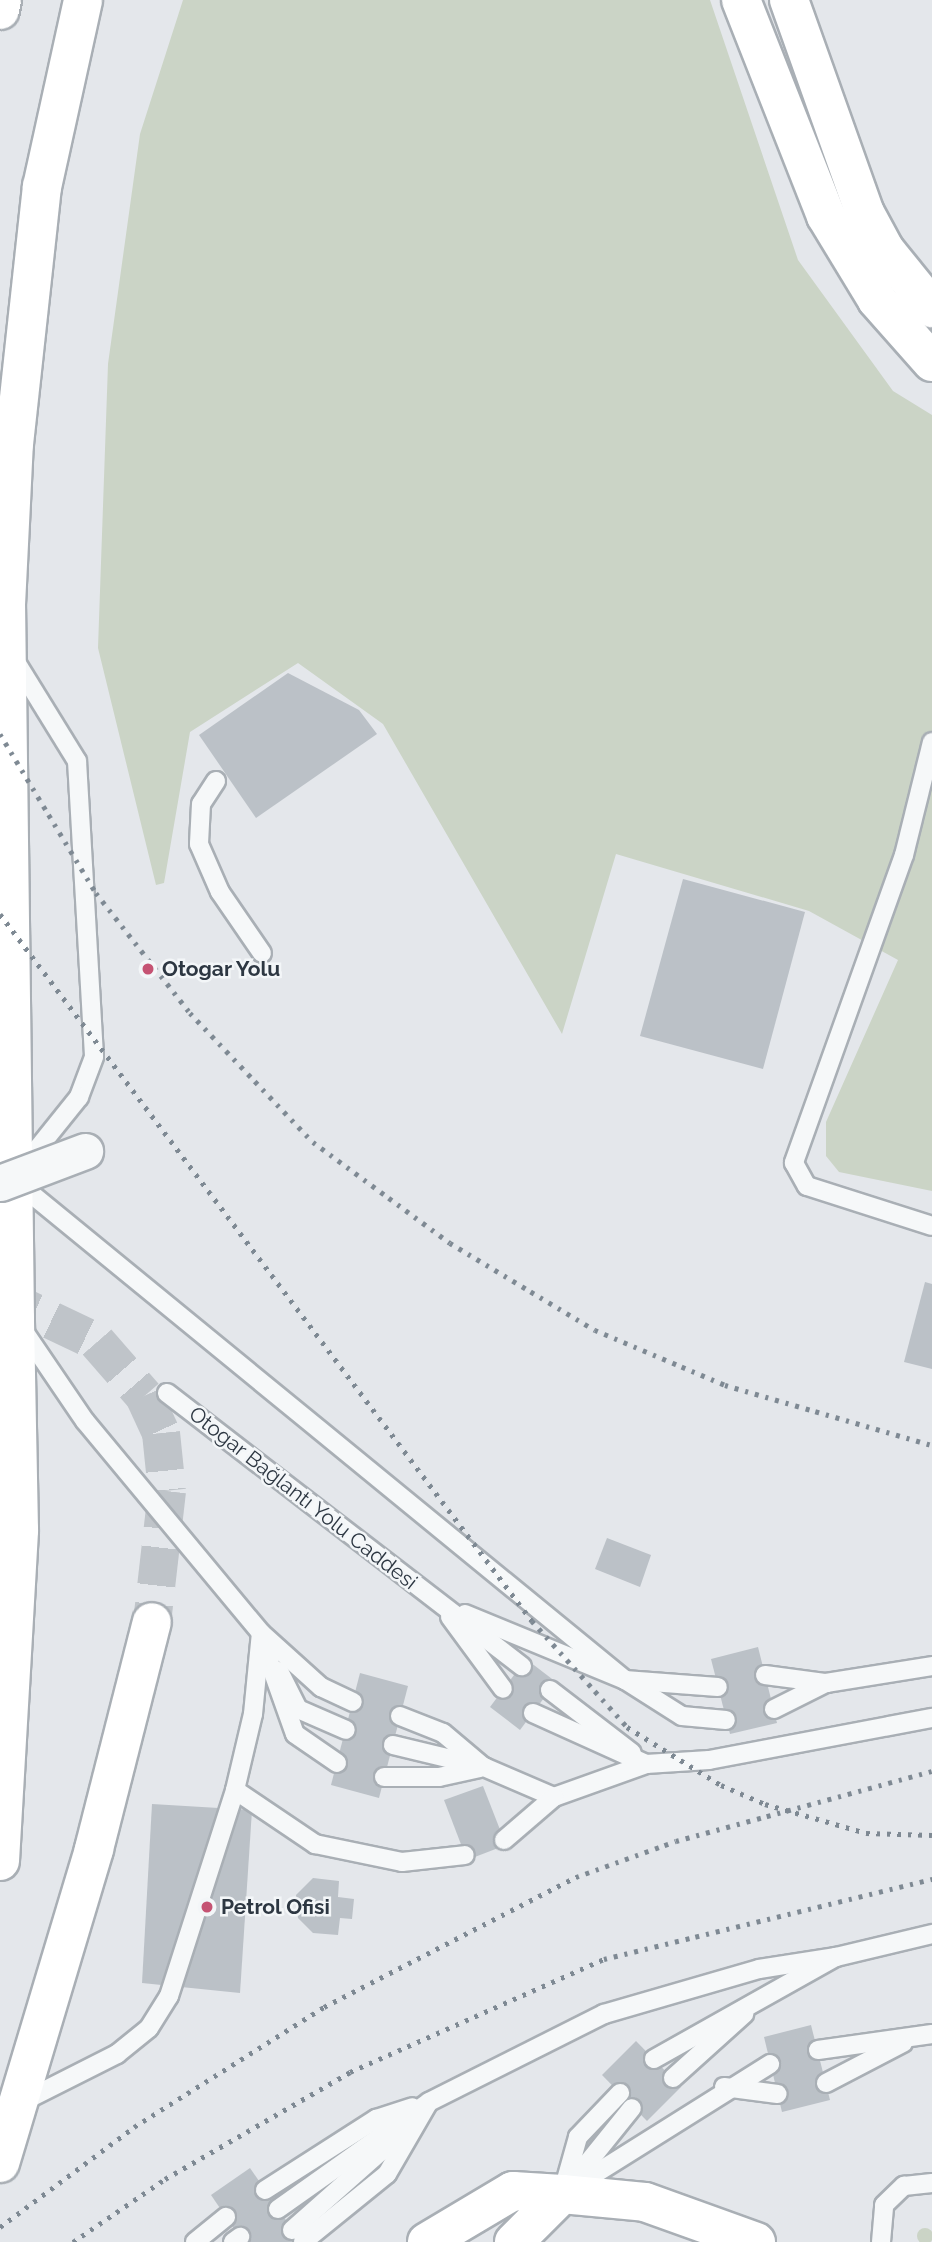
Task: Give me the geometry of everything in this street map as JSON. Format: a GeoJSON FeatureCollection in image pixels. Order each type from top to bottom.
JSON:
{"type":"FeatureCollection","features":[{"type":"Feature","properties":{"kind":"main road"},"geometry":{"type":"LineString","coordinates":[[0,10],[2,0]]}},
{"type":"Feature","properties":{"kind":"main road"},"geometry":{"type":"LineString","coordinates":[[0,1861],[19,1530],[15,1318],[7,1181],[6,646],[15,444],[42,187],[83,0]]}},
{"type":"Feature","properties":{"kind":"main road"},"geometry":{"type":"LineString","coordinates":[[932,308],[885,250],[865,213],[796,4],[746,13],[826,216],[877,300],[932,362]]}},
{"type":"Feature","properties":{"kind":"main road"},"geometry":{"type":"LineString","coordinates":[[0,2163],[152,1622]]}},
{"type":"Feature","properties":{"kind":"main road"},"geometry":{"type":"LineString","coordinates":[[427,2242],[513,2191],[645,2202],[756,2242]]}},
{"type":"Feature","properties":{"kind":"main road"},"geometry":{"type":"LineString","coordinates":[[514,2242],[562,2194]]}},
{"type":"Feature","properties":{"kind":"street"},"geometry":{"type":"LineString","coordinates":[[7,1181],[85,1151]]}},
{"type":"Feature","properties":{"kind":"lane"},"geometry":{"type":"LineString","coordinates":[[6,646],[77,761],[94,1056],[79,1097],[7,1181],[625,1680],[682,1716],[726,1720]]}},
{"type":"Feature","properties":{"kind":"lane"},"geometry":{"type":"LineString","coordinates":[[932,743],[904,855],[794,1163],[807,1186],[932,1226]]}},
{"type":"Feature","properties":{"kind":"lane"},"geometry":{"type":"LineString","coordinates":[[216,781],[201,804],[199,844],[219,892],[261,953]]}},
{"type":"Feature","properties":{"kind":"lane"},"geometry":{"type":"LineString","coordinates":[[15,1318],[85,1421],[261,1633],[321,1687],[353,1702]]}},
{"type":"Feature","properties":{"kind":"lane","name":"Otogar Bağlantı Yolu Caddesi"},"geometry":{"type":"LineString","coordinates":[[167,1393],[439,1604]]}},
{"type":"Feature","properties":{"kind":"lane"},"geometry":{"type":"LineString","coordinates":[[439,1604],[625,1680],[718,1687]]}},
{"type":"Feature","properties":{"kind":"lane"},"geometry":{"type":"LineString","coordinates":[[439,1604],[522,1666]]}},
{"type":"Feature","properties":{"kind":"lane"},"geometry":{"type":"LineString","coordinates":[[439,1604],[503,1689]]}},
{"type":"Feature","properties":{"kind":"lane"},"geometry":{"type":"LineString","coordinates":[[261,1633],[298,1709],[315,1721],[346,1730]]}},
{"type":"Feature","properties":{"kind":"lane"},"geometry":{"type":"LineString","coordinates":[[261,1633],[295,1734],[337,1763]]}},
{"type":"Feature","properties":{"kind":"lane"},"geometry":{"type":"LineString","coordinates":[[18,2104],[89,2070],[149,2028],[169,1996],[235,1790],[253,1714],[261,1633]]}},
{"type":"Feature","properties":{"kind":"lane"},"geometry":{"type":"LineString","coordinates":[[765,1675],[826,1683],[932,1666]]}},
{"type":"Feature","properties":{"kind":"lane"},"geometry":{"type":"LineString","coordinates":[[774,1709],[826,1683]]}},
{"type":"Feature","properties":{"kind":"lane"},"geometry":{"type":"LineString","coordinates":[[550,1690],[646,1764]]}},
{"type":"Feature","properties":{"kind":"lane"},"geometry":{"type":"LineString","coordinates":[[533,1713],[646,1764]]}},
{"type":"Feature","properties":{"kind":"lane"},"geometry":{"type":"LineString","coordinates":[[400,1716],[443,1733],[484,1767]]}},
{"type":"Feature","properties":{"kind":"lane"},"geometry":{"type":"LineString","coordinates":[[504,1840],[554,1797],[646,1764],[709,1760],[932,1718]]}},
{"type":"Feature","properties":{"kind":"lane"},"geometry":{"type":"LineString","coordinates":[[393,1745],[484,1767],[554,1797]]}},
{"type":"Feature","properties":{"kind":"lane"},"geometry":{"type":"LineString","coordinates":[[384,1777],[439,1777],[484,1767]]}},
{"type":"Feature","properties":{"kind":"lane"},"geometry":{"type":"LineString","coordinates":[[235,1790],[315,1844],[402,1862],[465,1855]]}},
{"type":"Feature","properties":{"kind":"lane"},"geometry":{"type":"LineString","coordinates":[[278,2209],[429,2102],[604,2014],[759,1969],[836,1957],[932,1934]]}},
{"type":"Feature","properties":{"kind":"lane"},"geometry":{"type":"LineString","coordinates":[[653,2059],[695,2031],[749,2009],[836,1957]]}},
{"type":"Feature","properties":{"kind":"lane"},"geometry":{"type":"LineString","coordinates":[[673,2078],[749,2009]]}},
{"type":"Feature","properties":{"kind":"lane"},"geometry":{"type":"LineString","coordinates":[[818,2050],[924,2036]]}},
{"type":"Feature","properties":{"kind":"lane"},"geometry":{"type":"LineString","coordinates":[[826,2083],[924,2036]]}},
{"type":"Feature","properties":{"kind":"lane"},"geometry":{"type":"LineString","coordinates":[[562,2194],[724,2087],[770,2064]]}},
{"type":"Feature","properties":{"kind":"lane"},"geometry":{"type":"LineString","coordinates":[[724,2087],[778,2094]]}},
{"type":"Feature","properties":{"kind":"lane"},"geometry":{"type":"LineString","coordinates":[[562,2194],[578,2137],[620,2093]]}},
{"type":"Feature","properties":{"kind":"lane"},"geometry":{"type":"LineString","coordinates":[[265,2190],[376,2119],[429,2102]]}},
{"type":"Feature","properties":{"kind":"lane"},"geometry":{"type":"LineString","coordinates":[[297,2236],[429,2102]]}},
{"type":"Feature","properties":{"kind":"lane"},"geometry":{"type":"LineString","coordinates":[[562,2194],[632,2108]]}},
{"type":"Feature","properties":{"kind":"lane"},"geometry":{"type":"LineString","coordinates":[[881,2242],[884,2205],[904,2186],[932,2183]]}},
{"type":"Feature","properties":{"kind":"lane"},"geometry":{"type":"LineString","coordinates":[[195,2242],[226,2217]]}},
{"type":"Feature","properties":{"kind":"green space"},"geometry":{"type":"Polygon","coordinates":[[[183,0],[710,0],[798,260],[893,391],[932,415],[932,1191],[839,1172],[826,1156],[826,1122],[898,960],[809,911],[616,854],[562,1034],[383,724],[298,663],[190,732],[164,883],[156,885],[98,648],[108,364],[140,134],[183,0]]]}},
{"type":"Feature","properties":{"kind":"green space"},"geometry":{"type":"Polygon","coordinates":[[[925,2228],[933,2236],[925,2244],[917,2236],[925,2228]]]}},
{"type":"Feature","properties":{"kind":"building"},"geometry":{"type":"Polygon","coordinates":[[[288,673],[359,710],[377,734],[256,818],[199,735],[288,673]]]}},
{"type":"Feature","properties":{"kind":"building"},"geometry":{"type":"Polygon","coordinates":[[[683,879],[805,912],[763,1069],[640,1036],[683,879]]]}},
{"type":"Feature","properties":{"kind":"building"},"geometry":{"type":"Polygon","coordinates":[[[925,1282],[932,1284],[932,1369],[904,1362],[925,1282]]]}},
{"type":"Feature","properties":{"kind":"building"},"geometry":{"type":"Polygon","coordinates":[[[607,1538],[651,1555],[640,1587],[595,1569],[607,1538]]]}},
{"type":"Feature","properties":{"kind":"building"},"geometry":{"type":"Polygon","coordinates":[[[758,1647],[777,1723],[730,1734],[711,1659],[758,1647]]]}},
{"type":"Feature","properties":{"kind":"building"},"geometry":{"type":"Polygon","coordinates":[[[526,1659],[556,1682],[520,1730],[490,1707],[526,1659]]]}},
{"type":"Feature","properties":{"kind":"building"},"geometry":{"type":"Polygon","coordinates":[[[360,1673],[408,1686],[379,1798],[331,1785],[360,1673]]]}},
{"type":"Feature","properties":{"kind":"building"},"geometry":{"type":"Polygon","coordinates":[[[483,1786],[506,1845],[467,1860],[444,1800],[483,1786]]]}},
{"type":"Feature","properties":{"kind":"building"},"geometry":{"type":"Polygon","coordinates":[[[152,1804],[252,1810],[240,1993],[142,1983],[152,1804]]]}},
{"type":"Feature","properties":{"kind":"building"},"geometry":{"type":"Polygon","coordinates":[[[313,1878],[339,1881],[338,1897],[354,1899],[352,1919],[340,1918],[338,1935],[313,1933],[298,1918],[296,1895],[313,1878]]]}},
{"type":"Feature","properties":{"kind":"building"},"geometry":{"type":"Polygon","coordinates":[[[811,2025],[830,2100],[782,2112],[764,2037],[811,2025]]]}},
{"type":"Feature","properties":{"kind":"building"},"geometry":{"type":"Polygon","coordinates":[[[636,2041],[681,2087],[647,2121],[602,2075],[636,2041]]]}},
{"type":"Feature","properties":{"kind":"building"},"geometry":{"type":"Polygon","coordinates":[[[250,2168],[301,2242],[243,2242],[211,2195],[250,2168]]]}},
{"type":"Feature","properties":{"kind":"tunnel"},"geometry":{"type":"LineString","coordinates":[[0,1296],[97,1342],[144,1396],[161,1433],[167,1491],[152,1622]]}},
{"type":"Feature","properties":{"kind":"railway"},"geometry":{"type":"LineString","coordinates":[[0,734],[96,893],[190,1013],[313,1142],[450,1243],[595,1330],[725,1385],[932,1445]]}},
{"type":"Feature","properties":{"kind":"railway"},"geometry":{"type":"LineString","coordinates":[[0,914],[532,1621],[627,1727],[721,1785],[765,1804],[866,1833],[932,1835]]}},
{"type":"Feature","properties":{"kind":"railway"},"geometry":{"type":"LineString","coordinates":[[0,2227],[134,2127],[324,2007],[576,1877],[676,1841],[932,1771]]}},
{"type":"Feature","properties":{"kind":"railway"},"geometry":{"type":"LineString","coordinates":[[73,2242],[165,2179],[350,2072],[604,1959],[932,1879]]}},
{"type":"Feature","properties":{"kind":"place","name":"Otogar Yolu"},"geometry":{"type":"Point","coordinates":[148,969]}},
{"type":"Feature","properties":{"kind":"place","name":"Petrol Ofisi"},"geometry":{"type":"Point","coordinates":[207,1907]}}]}
